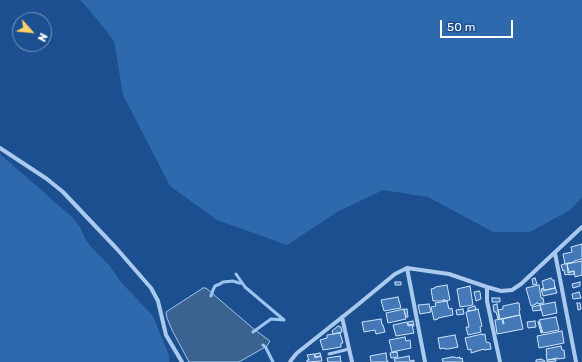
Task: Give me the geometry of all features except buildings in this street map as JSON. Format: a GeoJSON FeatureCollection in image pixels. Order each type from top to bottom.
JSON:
{"type":"FeatureCollection","features":[{"type":"Feature","properties":{"kind":"street"},"geometry":{"type":"LineString","coordinates":[[0,148],[47,179],[63,192],[117,249],[151,288],[158,300],[166,335],[182,362]]}},
{"type":"Feature","properties":{"kind":"street"},"geometry":{"type":"LineString","coordinates":[[290,362],[297,353],[395,274],[407,268],[449,274],[501,291],[512,290],[521,284],[582,227]]}},
{"type":"Feature","properties":{"kind":"street"},"geometry":{"type":"LineString","coordinates":[[555,253],[576,362]]}},
{"type":"Feature","properties":{"kind":"street"},"geometry":{"type":"LineString","coordinates":[[407,268],[425,362]]}},
{"type":"Feature","properties":{"kind":"street"},"geometry":{"type":"LineString","coordinates":[[487,287],[487,301],[500,362]]}},
{"type":"Feature","properties":{"kind":"street"},"geometry":{"type":"LineString","coordinates":[[342,317],[352,362]]}},
{"type":"Feature","properties":{"kind":"lane"},"geometry":{"type":"LineString","coordinates":[[329,354],[349,349]]}},
{"type":"Feature","properties":{"kind":"shaded area"},"geometry":{"type":"Polygon","coordinates":[[[80,0],[582,0],[582,197],[570,210],[530,232],[493,232],[428,197],[383,190],[337,212],[287,245],[217,220],[170,186],[123,95],[114,41],[80,0]]]}},
{"type":"Feature","properties":{"kind":"shaded area"},"geometry":{"type":"Polygon","coordinates":[[[0,154],[72,217],[80,227],[86,240],[92,248],[109,265],[121,282],[153,316],[169,355],[169,362],[0,362],[0,154]]]}},
{"type":"Feature","properties":{"kind":"shaded area"},"geometry":{"type":"Polygon","coordinates":[[[203,288],[206,288],[270,341],[267,346],[239,362],[189,362],[172,330],[166,312],[203,288]]]}},
{"type":"Feature","properties":{"kind":"waterway"},"geometry":{"type":"LineString","coordinates":[[236,274],[245,287],[284,320],[271,319],[253,332]]}},
{"type":"Feature","properties":{"kind":"waterway"},"geometry":{"type":"LineString","coordinates":[[211,296],[215,286],[223,282],[233,281],[241,283]]}},
{"type":"Feature","properties":{"kind":"waterway"},"geometry":{"type":"LineString","coordinates":[[263,345],[273,362]]}}]}
